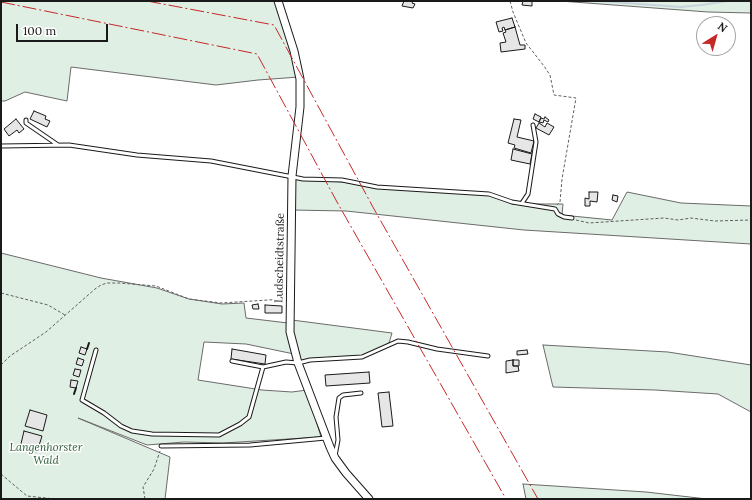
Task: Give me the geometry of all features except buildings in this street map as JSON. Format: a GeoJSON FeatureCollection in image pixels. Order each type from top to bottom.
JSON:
{"type":"FeatureCollection","features":[{"type":"Feature","properties":{"kind":"street","name":"Ludscheidtstraße"},"geometry":{"type":"LineString","coordinates":[[278,1],[294,51],[300,79],[300,106],[292,176],[290,332],[298,363],[335,458],[369,499]]}},
{"type":"Feature","properties":{"kind":"lane"},"geometry":{"type":"LineString","coordinates":[[26,120],[26,122],[58,145]]}},
{"type":"Feature","properties":{"kind":"lane"},"geometry":{"type":"LineString","coordinates":[[522,203],[528,194],[536,142],[533,125]]}},
{"type":"Feature","properties":{"kind":"lane"},"geometry":{"type":"LineString","coordinates":[[1,146],[68,145],[137,155],[211,161],[303,179],[342,180],[390,188],[489,194],[512,202],[554,209],[564,218],[572,218]]}},
{"type":"Feature","properties":{"kind":"lane"},"geometry":{"type":"LineString","coordinates":[[232,361],[263,367],[286,362],[298,363],[310,360],[362,358],[398,341],[437,349],[488,356]]}},
{"type":"Feature","properties":{"kind":"lane"},"geometry":{"type":"LineString","coordinates":[[96,350],[82,400],[121,426],[152,434],[219,435],[240,424],[249,417],[263,367]]}},
{"type":"Feature","properties":{"kind":"lane"},"geometry":{"type":"LineString","coordinates":[[335,458],[338,440],[336,418],[339,398],[343,395],[361,393]]}},
{"type":"Feature","properties":{"kind":"lane"},"geometry":{"type":"LineString","coordinates":[[161,446],[250,445],[326,438]]}},
{"type":"Feature","properties":{"kind":"path"},"geometry":{"type":"LineString","coordinates":[[510,1],[526,43],[550,75],[554,95],[576,98],[562,179],[560,202],[554,209]]}},
{"type":"Feature","properties":{"kind":"path"},"geometry":{"type":"LineString","coordinates":[[572,218],[589,223],[664,218],[678,220],[691,218],[715,221],[751,220]]}},
{"type":"Feature","properties":{"kind":"path"},"geometry":{"type":"LineString","coordinates":[[1,365],[10,356],[46,332],[95,289],[107,283],[156,286],[189,298],[221,303],[290,299]]}},
{"type":"Feature","properties":{"kind":"path"},"geometry":{"type":"LineString","coordinates":[[1,293],[48,305],[66,315]]}},
{"type":"Feature","properties":{"kind":"path"},"geometry":{"type":"LineString","coordinates":[[145,499],[143,487],[154,469],[161,446]]}},
{"type":"Feature","properties":{"kind":"path"},"geometry":{"type":"LineString","coordinates":[[1,474],[27,496],[56,499]]}},
{"type":"Feature","properties":{"kind":"green space"},"geometry":{"type":"Polygon","coordinates":[[[1,1],[275,1],[293,51],[299,77],[216,85],[71,67],[67,101],[25,92],[5,101],[1,101],[1,1]]]}},
{"type":"Feature","properties":{"kind":"green space"},"geometry":{"type":"Polygon","coordinates":[[[560,1],[751,1],[751,13],[708,12],[560,1]]]}},
{"type":"Feature","properties":{"kind":"green space"},"geometry":{"type":"Polygon","coordinates":[[[293,179],[343,182],[376,188],[489,195],[512,204],[563,204],[562,215],[612,220],[627,192],[681,203],[751,206],[751,244],[524,230],[346,211],[292,210],[293,179]]]}},
{"type":"Feature","properties":{"kind":"green space","name":"Langenhorster Wald"},"geometry":{"type":"Polygon","coordinates":[[[1,253],[101,278],[157,288],[189,299],[222,304],[244,303],[246,318],[288,323],[294,354],[246,344],[204,342],[198,380],[262,390],[292,392],[307,390],[321,437],[223,443],[184,442],[147,445],[78,418],[170,457],[165,499],[1,499],[1,253]]]}},
{"type":"Feature","properties":{"kind":"green space"},"geometry":{"type":"Polygon","coordinates":[[[292,320],[392,333],[389,343],[368,355],[300,361],[293,340],[292,320]]]}},
{"type":"Feature","properties":{"kind":"green space"},"geometry":{"type":"Polygon","coordinates":[[[543,345],[668,352],[751,365],[751,412],[718,394],[655,390],[553,387],[543,345]]]}},
{"type":"Feature","properties":{"kind":"green space"},"geometry":{"type":"Polygon","coordinates":[[[523,484],[646,492],[707,499],[526,499],[523,484]]]}},
{"type":"Feature","properties":{"kind":"waterway"},"geometry":{"type":"LineString","coordinates":[[598,1],[681,7],[728,1]]}},
{"type":"Feature","properties":{"kind":"wall"},"geometry":{"type":"LineString","coordinates":[[87,349],[89,343]]}},
{"type":"Feature","properties":{"kind":"wall"},"geometry":{"type":"LineString","coordinates":[[74,394],[76,388]]}},
{"type":"Feature","properties":{"kind":"power"},"geometry":{"type":"LineString","coordinates":[[147,1],[274,25],[374,209],[538,499]]}},
{"type":"Feature","properties":{"kind":"power"},"geometry":{"type":"LineString","coordinates":[[1,2],[257,54],[337,202],[506,499]]}}]}
